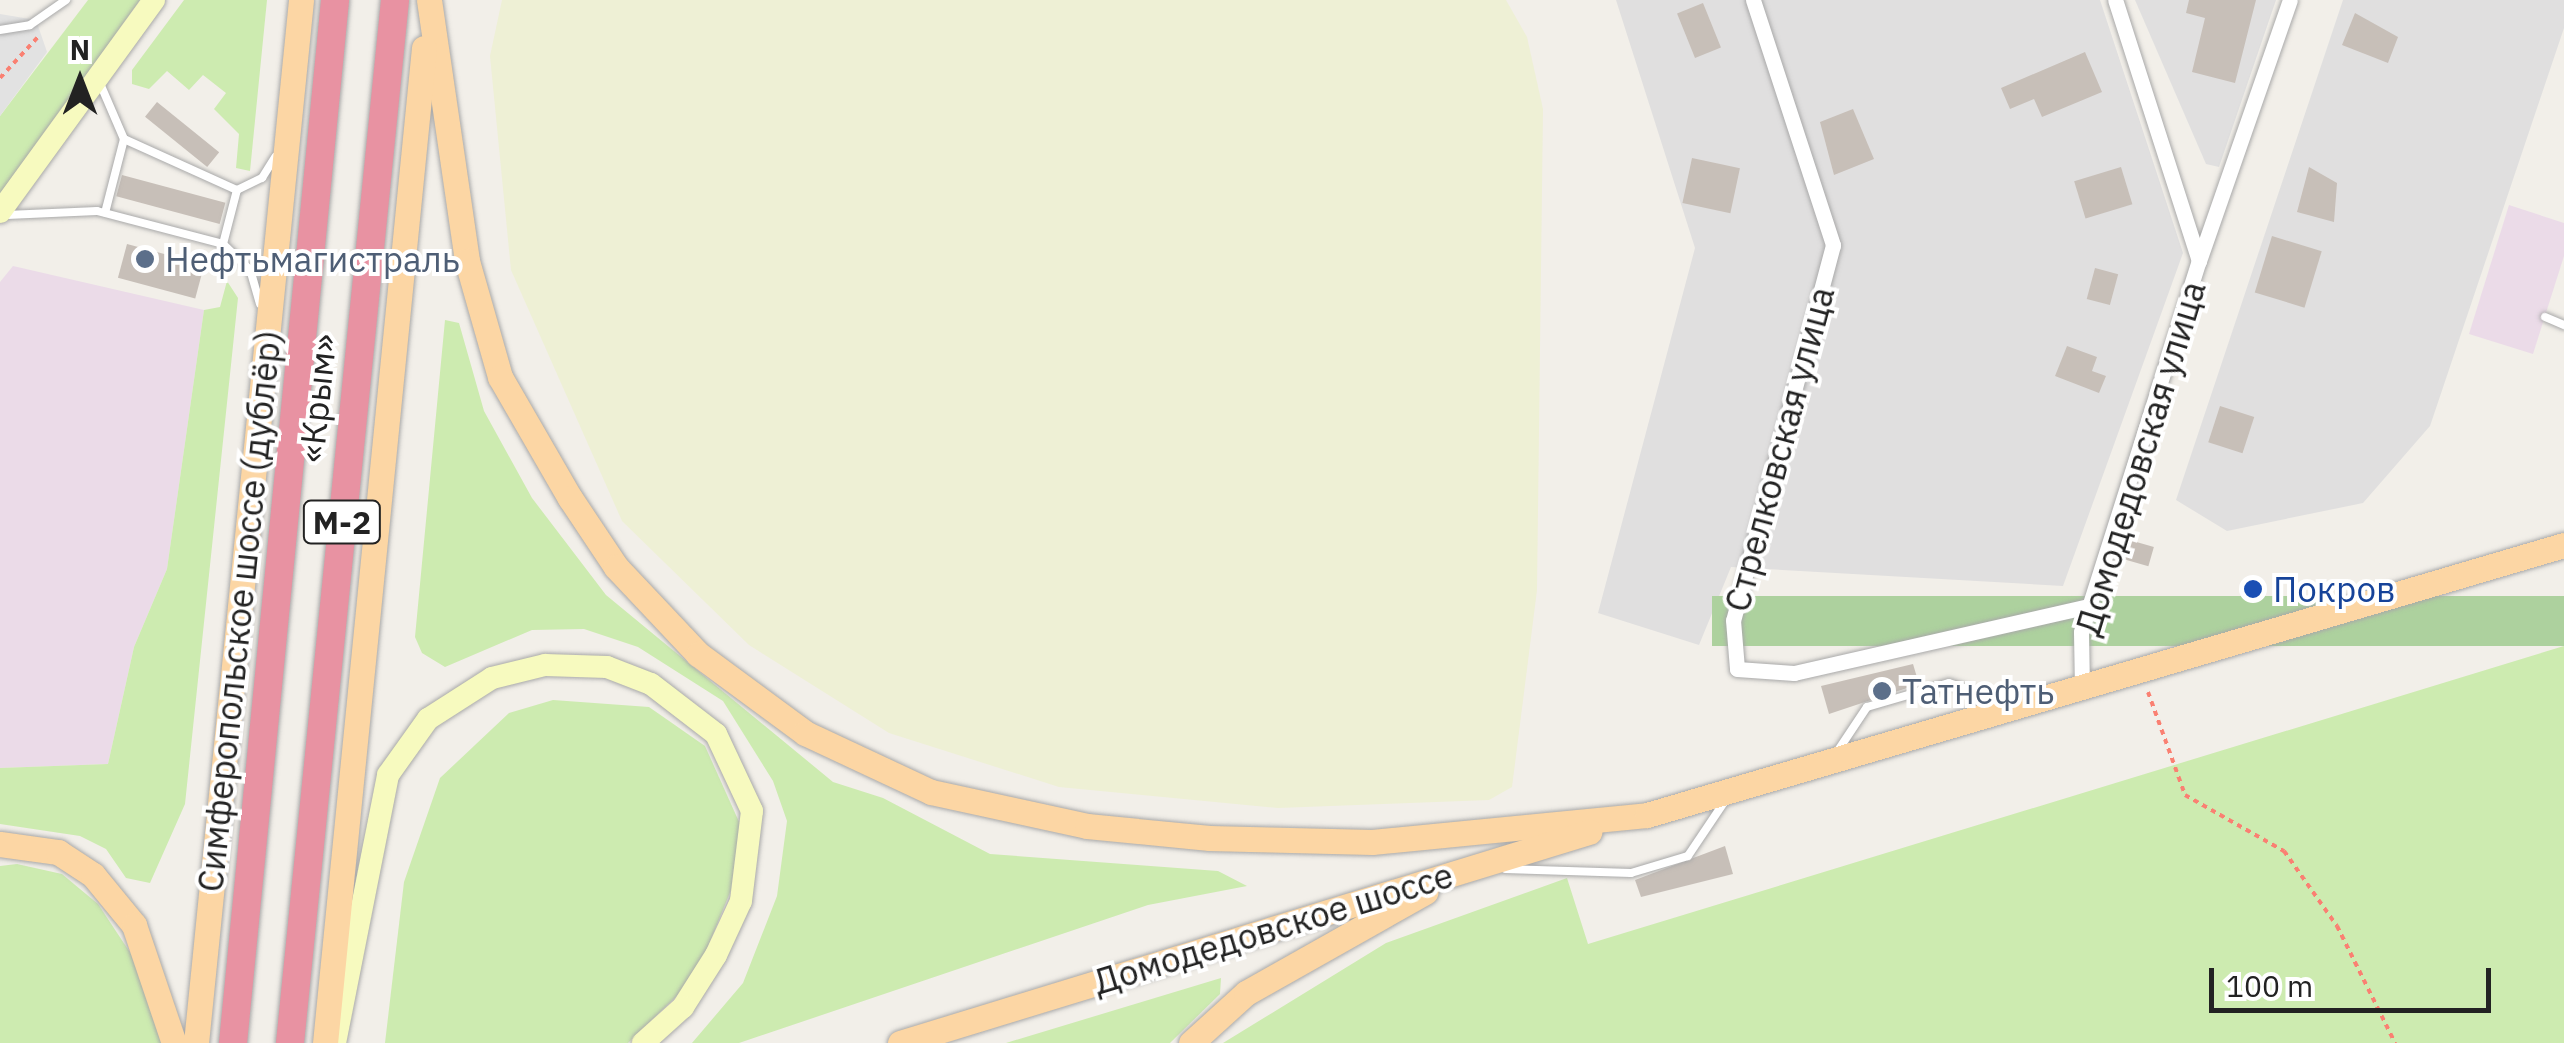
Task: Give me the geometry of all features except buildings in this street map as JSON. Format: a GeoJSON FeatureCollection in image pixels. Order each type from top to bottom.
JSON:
{"type":"FeatureCollection","features":[{"type":"Feature","properties":{"kind":"highway","name":"«Крым»"},"geometry":{"type":"LineString","coordinates":[[232,1043],[335,0]]}},
{"type":"Feature","properties":{"kind":"highway","name":"«Крым»"},"geometry":{"type":"LineString","coordinates":[[290,1043],[395,0]]}},
{"type":"Feature","properties":{"kind":"main road"},"geometry":{"type":"LineString","coordinates":[[0,214],[154,0]]}},
{"type":"Feature","properties":{"kind":"main road","name":"Симферопольское шоссе (дублёр)"},"geometry":{"type":"LineString","coordinates":[[196,1043],[300,0]]}},
{"type":"Feature","properties":{"kind":"main road"},"geometry":{"type":"LineString","coordinates":[[429,0],[447,156],[500,376],[616,567],[698,654],[805,734],[931,792],[1086,826],[1372,842],[1647,815],[2564,546]]}},
{"type":"Feature","properties":{"kind":"main road"},"geometry":{"type":"LineString","coordinates":[[326,1043],[429,0]]}},
{"type":"Feature","properties":{"kind":"main road"},"geometry":{"type":"LineString","coordinates":[[336,1043],[388,775],[428,719],[492,678],[545,665],[608,667],[651,684],[716,734],[752,811],[741,901],[683,1008],[643,1043]]}},
{"type":"Feature","properties":{"kind":"main road","name":"Домодедовское шоссе"},"geometry":{"type":"LineString","coordinates":[[900,1043],[1647,815]]}},
{"type":"Feature","properties":{"kind":"main road"},"geometry":{"type":"LineString","coordinates":[[0,844],[58,852],[93,875],[134,925],[174,1043]]}},
{"type":"Feature","properties":{"kind":"main road"},"geometry":{"type":"LineString","coordinates":[[1191,1043],[1246,992],[1470,868]]}},
{"type":"Feature","properties":{"kind":"street","name":"Стрелковская улица"},"geometry":{"type":"LineString","coordinates":[[1753,0],[1832,246],[1733,620],[1738,669],[1794,673],[2090,606]]}},
{"type":"Feature","properties":{"kind":"street","name":"Домодедовская улица"},"geometry":{"type":"LineString","coordinates":[[2082,689],[2081,632],[2199,261],[2115,0]]}},
{"type":"Feature","properties":{"kind":"street"},"geometry":{"type":"LineString","coordinates":[[2199,261],[2290,0]]}},
{"type":"Feature","properties":{"kind":"lane"},"geometry":{"type":"LineString","coordinates":[[0,30],[54,13],[66,0]]}},
{"type":"Feature","properties":{"kind":"lane"},"geometry":{"type":"LineString","coordinates":[[99,80],[124,138],[105,214]]}},
{"type":"Feature","properties":{"kind":"lane"},"geometry":{"type":"LineString","coordinates":[[223,244],[237,190],[262,178],[275,159],[290,110]]}},
{"type":"Feature","properties":{"kind":"lane"},"geometry":{"type":"LineString","coordinates":[[124,138],[237,190]]}},
{"type":"Feature","properties":{"kind":"lane"},"geometry":{"type":"LineString","coordinates":[[0,214],[62,208],[105,214],[223,244],[250,270],[267,337]]}},
{"type":"Feature","properties":{"kind":"lane"},"geometry":{"type":"LineString","coordinates":[[2545,317],[2564,325]]}},
{"type":"Feature","properties":{"kind":"lane"},"geometry":{"type":"LineString","coordinates":[[1829,762],[1867,707],[1948,682],[2021,707]]}},
{"type":"Feature","properties":{"kind":"lane"},"geometry":{"type":"LineString","coordinates":[[1470,868],[1631,873],[1688,856],[1731,791]]}},
{"type":"Feature","properties":{"kind":"path"},"geometry":{"type":"LineString","coordinates":[[0,78],[54,13]]}},
{"type":"Feature","properties":{"kind":"path"},"geometry":{"type":"LineString","coordinates":[[2141,672],[2185,794],[2284,852],[2338,926],[2395,1043]]}},
{"type":"Feature","properties":{"kind":"shaded area"},"geometry":{"type":"Polygon","coordinates":[[[1616,0],[2100,0],[2183,253],[2063,586],[1731,567],[1699,645],[1598,613],[1695,248],[1616,0]]]}},
{"type":"Feature","properties":{"kind":"shaded area"},"geometry":{"type":"Polygon","coordinates":[[[2135,0],[2276,0],[2219,167],[2206,164],[2135,0]]]}},
{"type":"Feature","properties":{"kind":"shaded area"},"geometry":{"type":"Polygon","coordinates":[[[2343,0],[2564,0],[2564,28],[2430,426],[2363,503],[2227,531],[2176,500],[2343,0]]]}},
{"type":"Feature","properties":{"kind":"shaded area"},"geometry":{"type":"Polygon","coordinates":[[[0,14],[36,20],[47,52],[0,116],[0,14]]]}},
{"type":"Feature","properties":{"kind":"shaded area"},"geometry":{"type":"Polygon","coordinates":[[[2509,205],[2564,223],[2564,256],[2533,354],[2469,334],[2509,205]]]}},
{"type":"Feature","properties":{"kind":"shaded area"},"geometry":{"type":"Polygon","coordinates":[[[13,266],[204,310],[167,569],[134,647],[108,764],[0,768],[0,282],[13,266]]]}},
{"type":"Feature","properties":{"kind":"green space"},"geometry":{"type":"Polygon","coordinates":[[[88,0],[140,0],[0,197],[0,116],[88,0]]]}},
{"type":"Feature","properties":{"kind":"green space"},"geometry":{"type":"Polygon","coordinates":[[[184,0],[267,0],[250,171],[236,168],[239,134],[214,109],[226,93],[203,75],[189,90],[167,71],[149,89],[132,84],[132,70],[184,0]]]}},
{"type":"Feature","properties":{"kind":"green space"},"geometry":{"type":"Polygon","coordinates":[[[502,0],[1506,0],[1527,37],[1543,109],[1537,590],[1512,787],[1489,800],[1278,808],[1059,787],[889,733],[749,645],[622,521],[511,270],[490,56],[502,0]]]}},
{"type":"Feature","properties":{"kind":"green space"},"geometry":{"type":"Polygon","coordinates":[[[227,281],[238,298],[185,804],[150,883],[126,878],[106,849],[80,836],[0,824],[0,768],[108,764],[134,647],[167,569],[204,310],[220,307],[227,281]]]}},
{"type":"Feature","properties":{"kind":"green space"},"geometry":{"type":"Polygon","coordinates":[[[445,320],[459,323],[484,411],[532,498],[606,595],[833,782],[883,798],[990,854],[1218,871],[1247,886],[1148,905],[739,1043],[692,1043],[743,983],[777,896],[787,821],[773,781],[723,701],[638,647],[584,629],[532,630],[445,667],[422,653],[415,637],[445,320]]]}},
{"type":"Feature","properties":{"kind":"green space"},"geometry":{"type":"Polygon","coordinates":[[[1712,596],[2564,596],[2564,646],[1712,646],[1712,596]]]}},
{"type":"Feature","properties":{"kind":"green space"},"geometry":{"type":"Polygon","coordinates":[[[2564,646],[2564,1043],[1223,1043],[1386,943],[1567,878],[1588,944],[2564,646]]]}},
{"type":"Feature","properties":{"kind":"green space"},"geometry":{"type":"Polygon","coordinates":[[[553,700],[649,707],[705,746],[740,824],[731,890],[695,978],[628,1043],[385,1043],[404,882],[440,778],[509,713],[553,700]]]}},
{"type":"Feature","properties":{"kind":"green space"},"geometry":{"type":"Polygon","coordinates":[[[17,864],[62,874],[98,904],[137,963],[161,1043],[0,1043],[0,866],[17,864]]]}},
{"type":"Feature","properties":{"kind":"green space"},"geometry":{"type":"Polygon","coordinates":[[[1221,978],[1220,994],[1170,1043],[1006,1043],[1221,978]]]}},
{"type":"Feature","properties":{"kind":"place","name":"Нефтьмагистраль"},"geometry":{"type":"Point","coordinates":[145,259]}},
{"type":"Feature","properties":{"kind":"place","name":"Покров"},"geometry":{"type":"Point","coordinates":[2253,589]}},
{"type":"Feature","properties":{"kind":"place","name":"Татнефть"},"geometry":{"type":"Point","coordinates":[1882,691]}}]}
